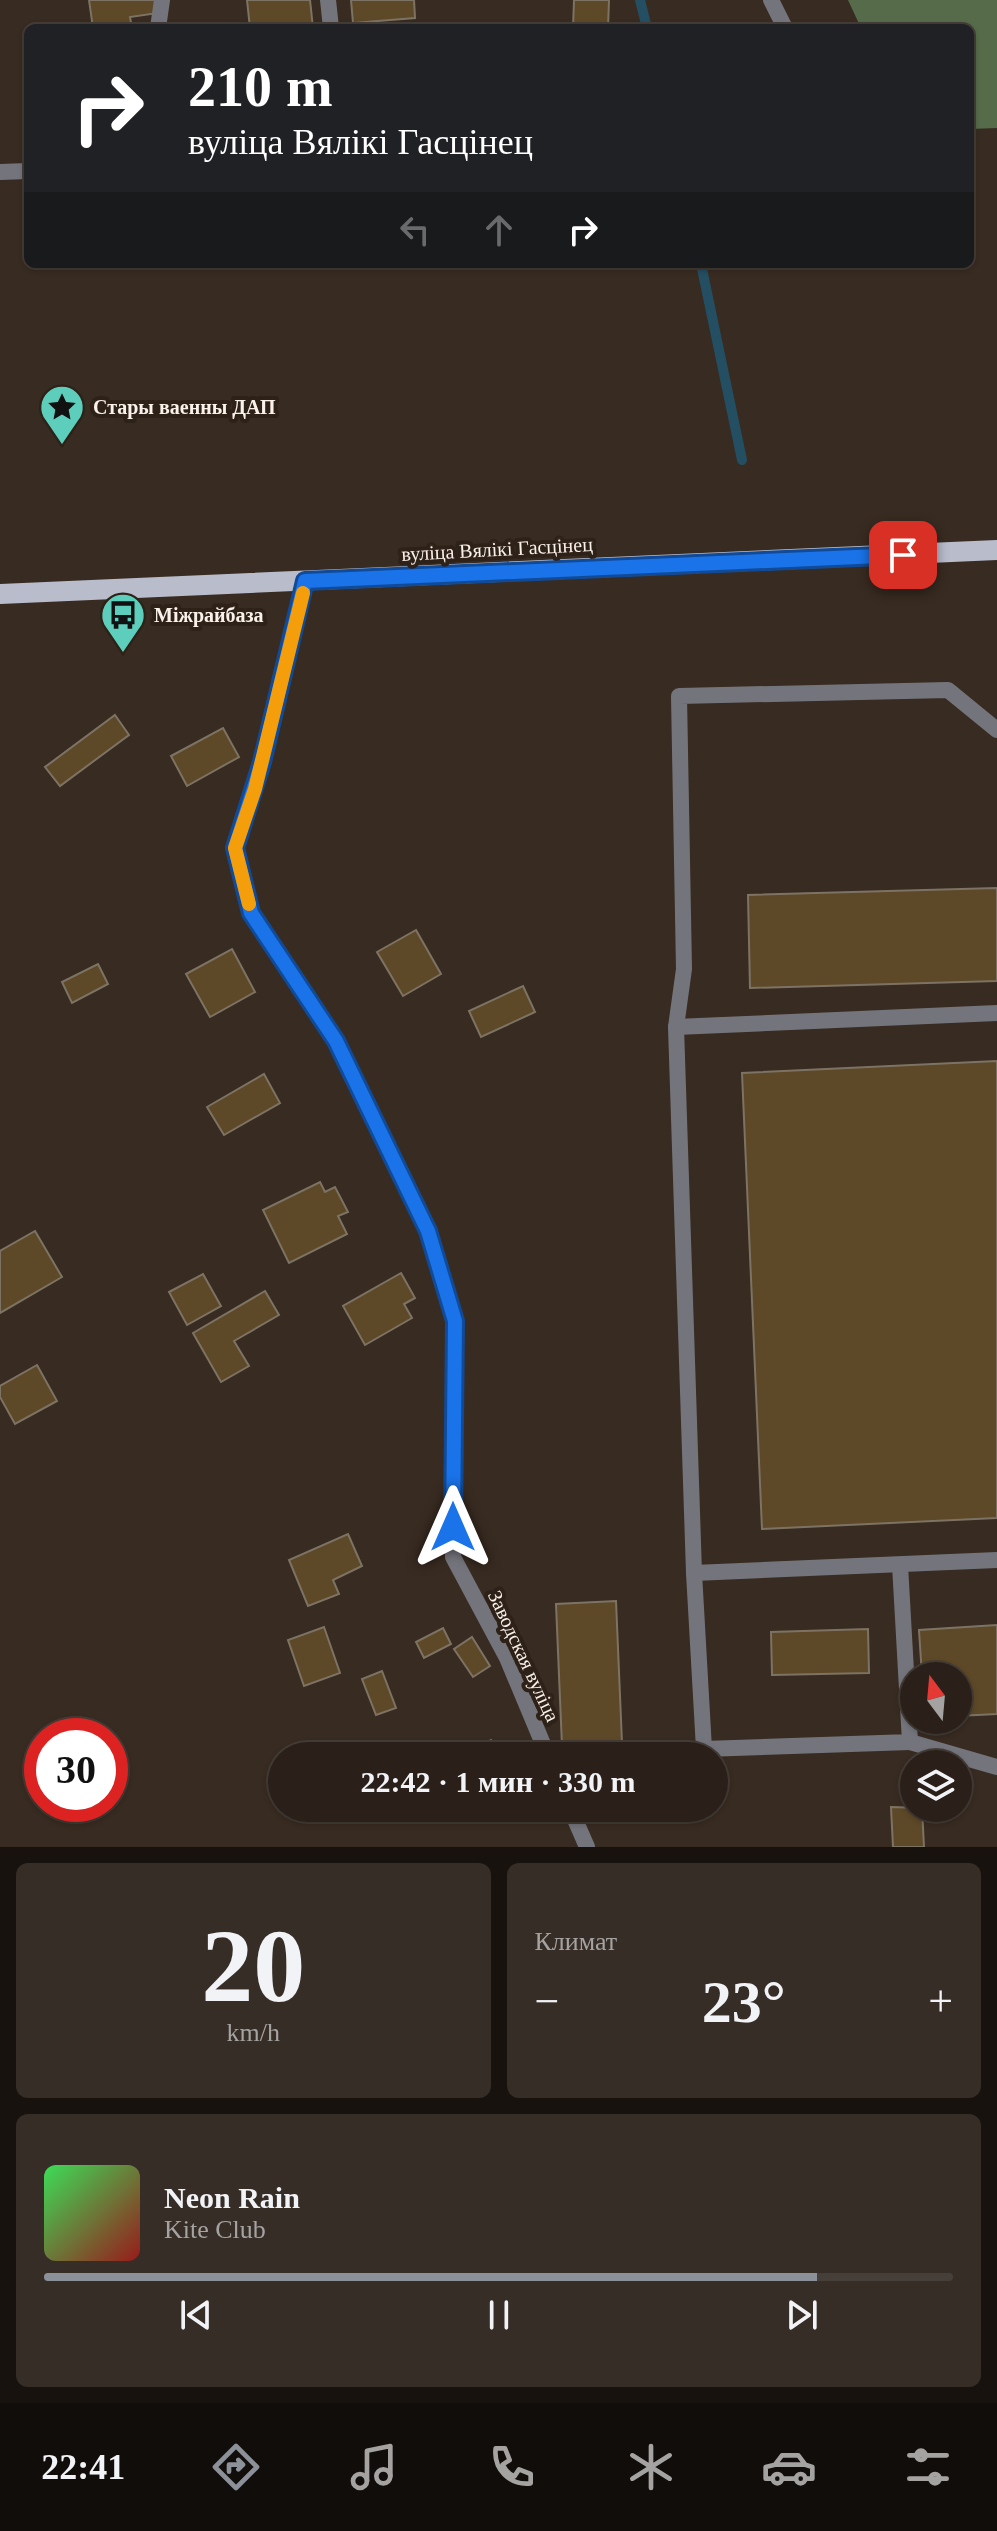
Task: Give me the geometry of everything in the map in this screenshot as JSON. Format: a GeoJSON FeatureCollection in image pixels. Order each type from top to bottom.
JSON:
{"type":"FeatureCollection","features":[{"type":"Feature","properties":{"kind":"main road","name":"вуліца Вялікі Гасцінец"},"geometry":{"type":"LineString","coordinates":[[0,594],[997,550]]}},
{"type":"Feature","properties":{"kind":"street"},"geometry":{"type":"LineString","coordinates":[[159,24],[162,0]]}},
{"type":"Feature","properties":{"kind":"street"},"geometry":{"type":"LineString","coordinates":[[328,0],[331,24]]}},
{"type":"Feature","properties":{"kind":"street"},"geometry":{"type":"LineString","coordinates":[[771,0],[783,24]]}},
{"type":"Feature","properties":{"kind":"street"},"geometry":{"type":"LineString","coordinates":[[0,172],[24,171]]}},
{"type":"Feature","properties":{"kind":"street","name":"Заводская вуліца"},"geometry":{"type":"LineString","coordinates":[[305,581],[259,774],[235,848],[251,913],[336,1041],[428,1231],[455,1321],[453,1557],[507,1658],[542,1742]]}},
{"type":"Feature","properties":{"kind":"street"},"geometry":{"type":"LineString","coordinates":[[997,730],[948,690],[679,696],[684,969],[676,1027],[694,1573],[704,1749],[910,1742],[997,1767]]}},
{"type":"Feature","properties":{"kind":"street"},"geometry":{"type":"LineString","coordinates":[[676,1027],[997,1013]]}},
{"type":"Feature","properties":{"kind":"street"},"geometry":{"type":"LineString","coordinates":[[694,1573],[997,1560]]}},
{"type":"Feature","properties":{"kind":"street"},"geometry":{"type":"LineString","coordinates":[[900,1565],[910,1742]]}},
{"type":"Feature","properties":{"kind":"street"},"geometry":{"type":"LineString","coordinates":[[576,1822],[587,1847]]}},
{"type":"Feature","properties":{"kind":"green space"},"geometry":{"type":"Polygon","coordinates":[[[848,0],[997,0],[997,128],[974,129],[974,24],[859,24],[848,0]]]}},
{"type":"Feature","properties":{"kind":"building"},"geometry":{"type":"Polygon","coordinates":[[[89,0],[156,0],[158,13],[130,17],[131,24],[92,24],[89,0]]]}},
{"type":"Feature","properties":{"kind":"building"},"geometry":{"type":"Polygon","coordinates":[[[247,0],[310,0],[313,24],[250,24],[247,0]]]}},
{"type":"Feature","properties":{"kind":"building"},"geometry":{"type":"Polygon","coordinates":[[[351,0],[414,0],[415,18],[353,23],[351,0]]]}},
{"type":"Feature","properties":{"kind":"building"},"geometry":{"type":"Polygon","coordinates":[[[574,0],[609,0],[608,24],[573,24],[574,0]]]}},
{"type":"Feature","properties":{"kind":"building"},"geometry":{"type":"Polygon","coordinates":[[[115,715],[129,735],[60,786],[45,767],[115,715]]]}},
{"type":"Feature","properties":{"kind":"building"},"geometry":{"type":"Polygon","coordinates":[[[223,728],[239,757],[187,786],[171,756],[223,728]]]}},
{"type":"Feature","properties":{"kind":"building"},"geometry":{"type":"Polygon","coordinates":[[[997,888],[997,981],[750,988],[748,895],[997,888]]]}},
{"type":"Feature","properties":{"kind":"building"},"geometry":{"type":"Polygon","coordinates":[[[416,930],[441,974],[403,996],[377,952],[416,930]]]}},
{"type":"Feature","properties":{"kind":"building"},"geometry":{"type":"Polygon","coordinates":[[[232,949],[255,992],[210,1017],[186,974],[232,949]]]}},
{"type":"Feature","properties":{"kind":"building"},"geometry":{"type":"Polygon","coordinates":[[[98,964],[108,984],[72,1003],[62,982],[98,964]]]}},
{"type":"Feature","properties":{"kind":"building"},"geometry":{"type":"Polygon","coordinates":[[[523,986],[535,1012],[481,1037],[469,1011],[523,986]]]}},
{"type":"Feature","properties":{"kind":"building"},"geometry":{"type":"Polygon","coordinates":[[[997,1061],[997,1518],[762,1529],[742,1073],[997,1061]]]}},
{"type":"Feature","properties":{"kind":"building"},"geometry":{"type":"Polygon","coordinates":[[[264,1074],[280,1103],[224,1135],[207,1107],[264,1074]]]}},
{"type":"Feature","properties":{"kind":"building"},"geometry":{"type":"Polygon","coordinates":[[[320,1182],[325,1192],[335,1187],[348,1212],[338,1216],[347,1234],[289,1263],[263,1210],[320,1182]]]}},
{"type":"Feature","properties":{"kind":"building"},"geometry":{"type":"Polygon","coordinates":[[[35,1231],[62,1277],[0,1313],[0,1251],[35,1231]]]}},
{"type":"Feature","properties":{"kind":"building"},"geometry":{"type":"Polygon","coordinates":[[[401,1273],[415,1298],[404,1304],[412,1318],[365,1345],[343,1306],[401,1273]]]}},
{"type":"Feature","properties":{"kind":"building"},"geometry":{"type":"Polygon","coordinates":[[[203,1274],[221,1306],[187,1325],[169,1292],[203,1274]]]}},
{"type":"Feature","properties":{"kind":"building"},"geometry":{"type":"Polygon","coordinates":[[[265,1291],[279,1315],[234,1341],[249,1366],[221,1382],[193,1333],[265,1291]]]}},
{"type":"Feature","properties":{"kind":"building"},"geometry":{"type":"Polygon","coordinates":[[[37,1365],[57,1401],[15,1424],[0,1397],[0,1386],[37,1365]]]}},
{"type":"Feature","properties":{"kind":"building"},"geometry":{"type":"Polygon","coordinates":[[[348,1534],[362,1566],[333,1580],[339,1594],[308,1606],[289,1560],[348,1534]]]}},
{"type":"Feature","properties":{"kind":"building"},"geometry":{"type":"Polygon","coordinates":[[[616,1601],[622,1742],[562,1742],[556,1604],[616,1601]]]}},
{"type":"Feature","properties":{"kind":"building"},"geometry":{"type":"Polygon","coordinates":[[[997,1625],[997,1714],[972,1715],[972,1662],[921,1662],[919,1630],[997,1625]]]}},
{"type":"Feature","properties":{"kind":"building"},"geometry":{"type":"Polygon","coordinates":[[[324,1627],[340,1673],[304,1686],[288,1640],[324,1627]]]}},
{"type":"Feature","properties":{"kind":"building"},"geometry":{"type":"Polygon","coordinates":[[[443,1628],[451,1644],[424,1658],[416,1642],[443,1628]]]}},
{"type":"Feature","properties":{"kind":"building"},"geometry":{"type":"Polygon","coordinates":[[[868,1629],[869,1673],[772,1675],[771,1632],[868,1629]]]}},
{"type":"Feature","properties":{"kind":"building"},"geometry":{"type":"Polygon","coordinates":[[[472,1637],[490,1666],[473,1677],[454,1649],[472,1637]]]}},
{"type":"Feature","properties":{"kind":"building"},"geometry":{"type":"Polygon","coordinates":[[[382,1671],[396,1708],[376,1715],[362,1679],[382,1671]]]}},
{"type":"Feature","properties":{"kind":"building"},"geometry":{"type":"Polygon","coordinates":[[[891,1807],[900,1807],[900,1822],[923,1822],[924,1847],[893,1847],[891,1807]]]}},
{"type":"Feature","properties":{"kind":"waterway"},"geometry":{"type":"LineString","coordinates":[[640,0],[646,24]]}},
{"type":"Feature","properties":{"kind":"waterway"},"geometry":{"type":"LineString","coordinates":[[702,268],[742,460]]}},
{"type":"Feature","properties":{"kind":"slow traffic"},"geometry":{"type":"LineString","coordinates":[[249,904],[235,848],[255,789],[303,593]]}},
{"type":"Feature","properties":{"kind":"place","name":"Стары ваенны ДАП"},"geometry":{"type":"Point","coordinates":[62,446]}},
{"type":"Feature","properties":{"kind":"place","name":"Міжрайбаза"},"geometry":{"type":"Point","coordinates":[123,654]}},
{"type":"Feature","properties":{"kind":"route"},"geometry":{"type":"LineString","coordinates":[[453,1527],[455,1321],[428,1231],[336,1041],[251,913],[235,848],[255,789],[305,581],[903,555]]}}]}
